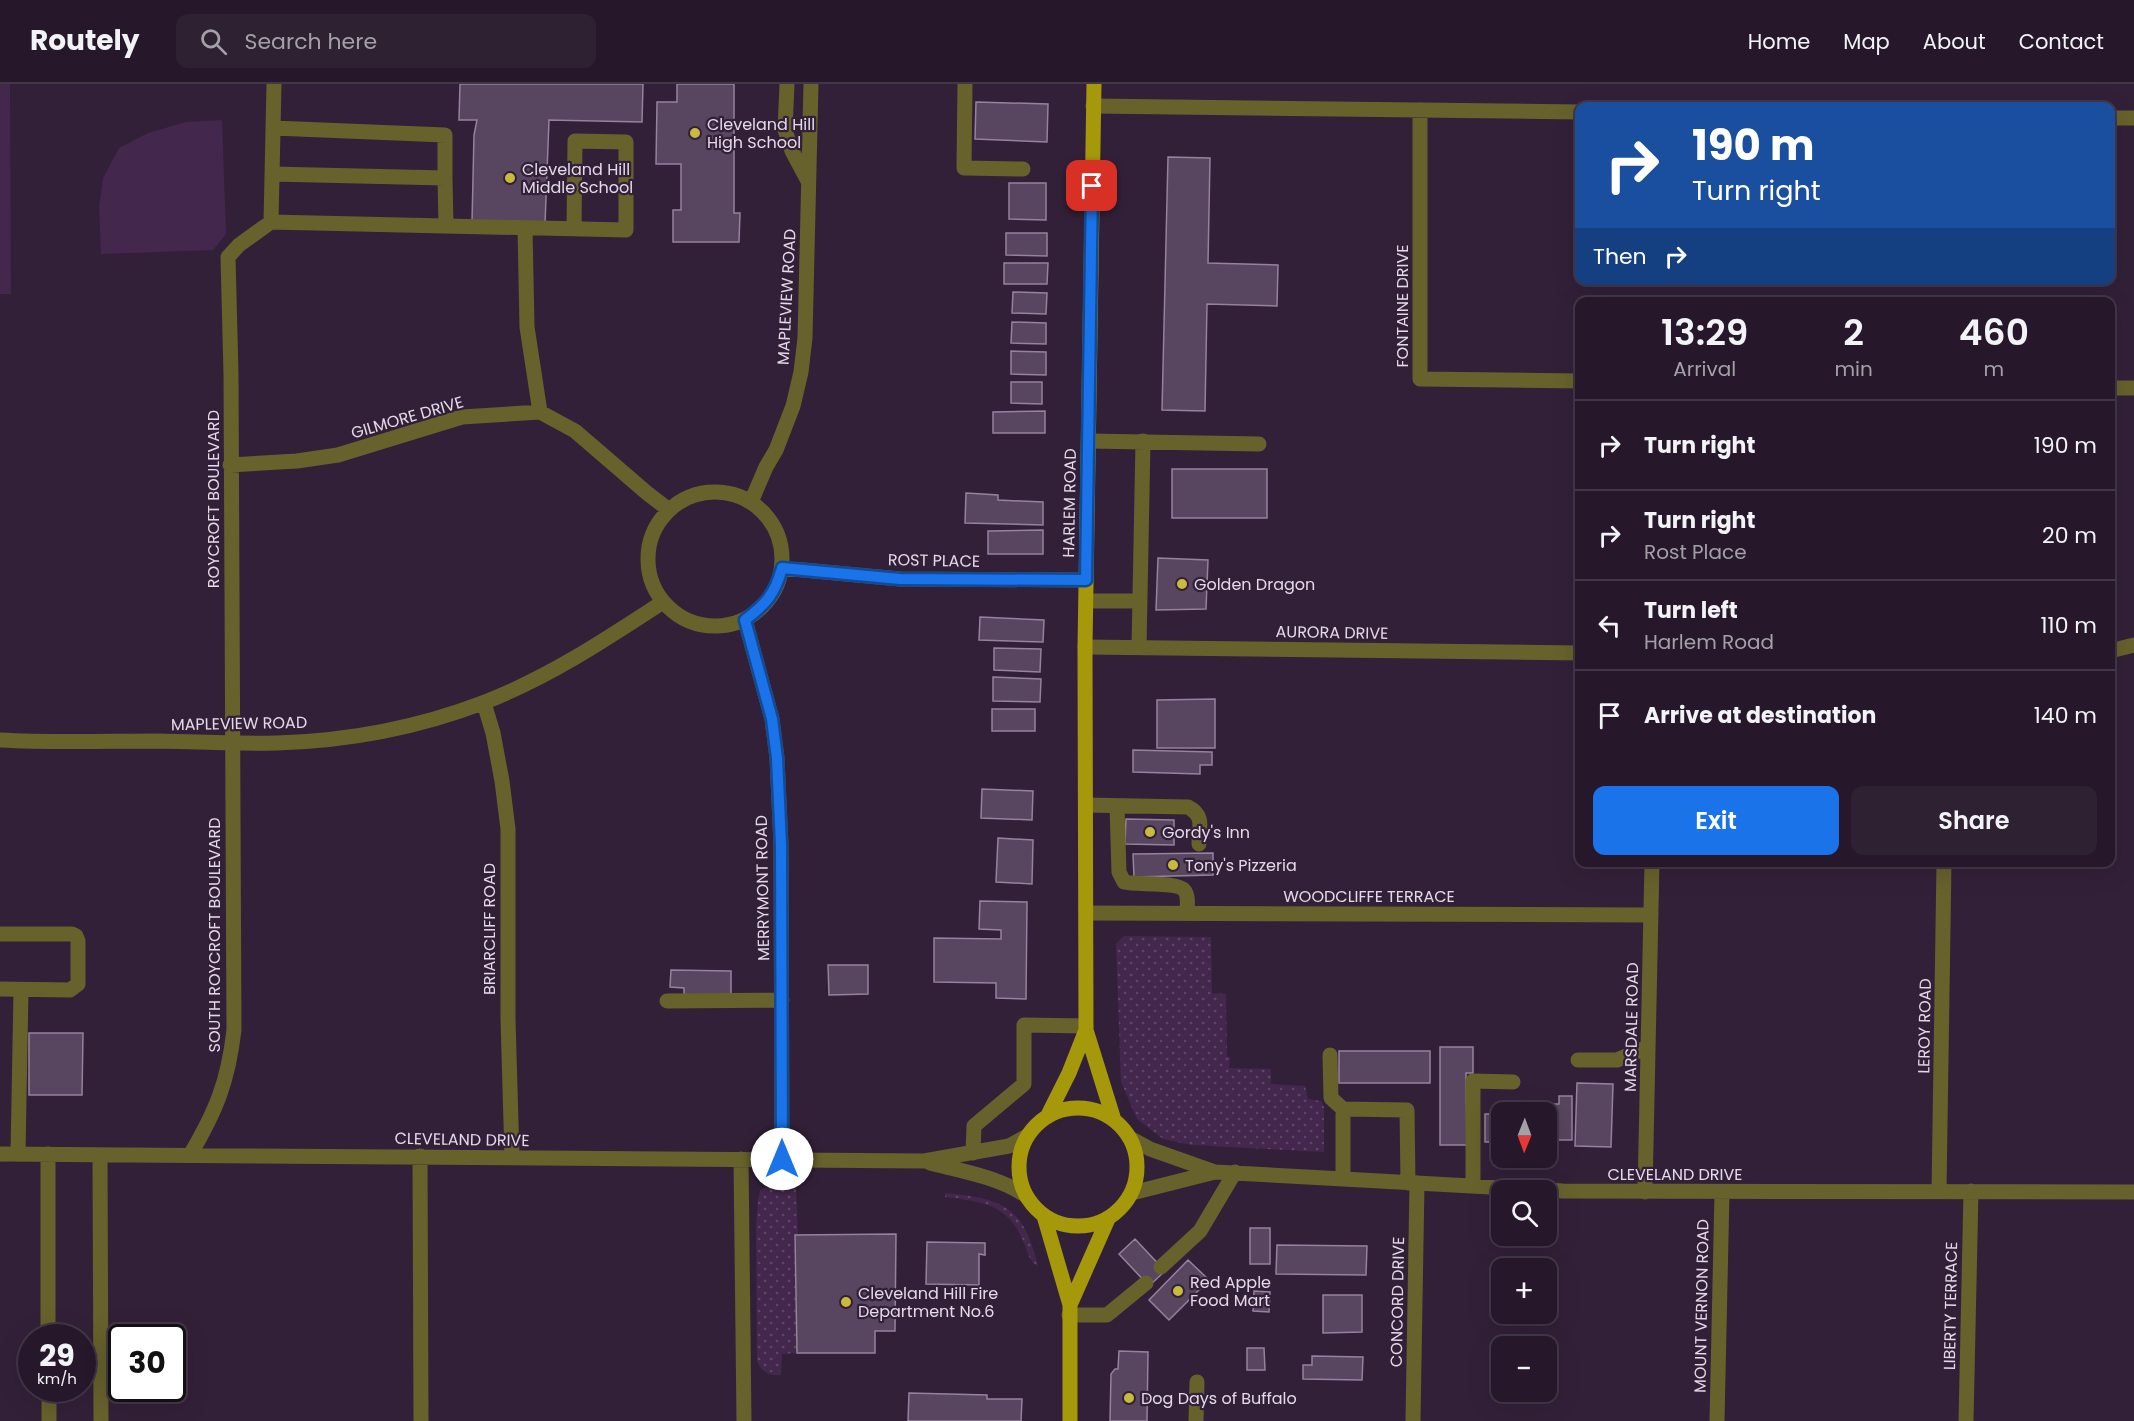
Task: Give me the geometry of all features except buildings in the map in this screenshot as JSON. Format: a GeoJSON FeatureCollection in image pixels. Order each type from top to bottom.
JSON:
{"type":"FeatureCollection","features":[{"type":"Feature","properties":{"kind":"main road","name":"HARLEM ROAD"},"geometry":{"type":"LineString","coordinates":[[1094,84],[1085,647],[1086,1028],[1114,1120]]}},
{"type":"Feature","properties":{"kind":"main road","name":"HARLEM ROAD"},"geometry":{"type":"LineString","coordinates":[[1047,1117],[1069,1073],[1086,1028]]}},
{"type":"Feature","properties":{"kind":"main road"},"geometry":{"type":"LineString","coordinates":[[1073,1108],[1088,1109],[1114,1120],[1130,1138],[1137,1160],[1136,1183],[1132,1193],[1117,1212],[1108,1219],[1082,1227],[1055,1222],[1044,1216],[1030,1203],[1020,1181],[1018,1166],[1027,1136],[1047,1117],[1073,1108]]}},
{"type":"Feature","properties":{"kind":"main road"},"geometry":{"type":"LineString","coordinates":[[1044,1216],[1070,1310],[1070,1421]]}},
{"type":"Feature","properties":{"kind":"main road"},"geometry":{"type":"LineString","coordinates":[[1070,1310],[1108,1219]]}},
{"type":"Feature","properties":{"kind":"street"},"geometry":{"type":"LineString","coordinates":[[274,84],[271,222],[626,230],[626,142],[575,141],[574,228]]}},
{"type":"Feature","properties":{"kind":"street"},"geometry":{"type":"LineString","coordinates":[[787,84],[785,130],[792,151],[809,183]]}},
{"type":"Feature","properties":{"kind":"street","name":"MAPLEVIEW ROAD"},"geometry":{"type":"LineString","coordinates":[[751,502],[781,439],[793,406],[801,372],[805,338],[811,84]]}},
{"type":"Feature","properties":{"kind":"street"},"geometry":{"type":"LineString","coordinates":[[965,84],[963,168],[1023,169]]}},
{"type":"Feature","properties":{"kind":"street"},"geometry":{"type":"LineString","coordinates":[[1093,106],[1575,112]]}},
{"type":"Feature","properties":{"kind":"street","name":"FONTAINE DRIVE"},"geometry":{"type":"LineString","coordinates":[[1420,110],[1420,379],[1575,381]]}},
{"type":"Feature","properties":{"kind":"street"},"geometry":{"type":"LineString","coordinates":[[2115,118],[2134,118]]}},
{"type":"Feature","properties":{"kind":"street"},"geometry":{"type":"LineString","coordinates":[[273,128],[445,135],[446,226]]}},
{"type":"Feature","properties":{"kind":"street"},"geometry":{"type":"LineString","coordinates":[[272,174],[445,178]]}},
{"type":"Feature","properties":{"kind":"street","name":"ROYCROFT BOULEVARD"},"geometry":{"type":"LineString","coordinates":[[232,742],[231,374],[228,257],[239,245],[271,222]]}},
{"type":"Feature","properties":{"kind":"street"},"geometry":{"type":"LineString","coordinates":[[525,228],[528,327],[540,412],[576,431],[647,494],[669,510]]}},
{"type":"Feature","properties":{"kind":"street"},"geometry":{"type":"LineString","coordinates":[[2115,388],[2134,388]]}},
{"type":"Feature","properties":{"kind":"street","name":"GILMORE DRIVE"},"geometry":{"type":"LineString","coordinates":[[230,465],[297,461],[338,455],[462,417],[540,412]]}},
{"type":"Feature","properties":{"kind":"street"},"geometry":{"type":"LineString","coordinates":[[1089,441],[1259,444]]}},
{"type":"Feature","properties":{"kind":"street"},"geometry":{"type":"LineString","coordinates":[[1139,648],[1143,441]]}},
{"type":"Feature","properties":{"kind":"street"},"geometry":{"type":"LineString","coordinates":[[706,492],[729,493],[751,502],[772,523],[781,544],[782,568],[777,586],[764,606],[745,620],[733,624],[709,626],[681,617],[663,602],[651,583],[647,560],[655,528],[669,510],[684,499],[706,492]]}},
{"type":"Feature","properties":{"kind":"street","name":"ROST PLACE"},"geometry":{"type":"LineString","coordinates":[[782,568],[900,579],[1086,580]]}},
{"type":"Feature","properties":{"kind":"street"},"geometry":{"type":"LineString","coordinates":[[1086,601],[1140,601]]}},
{"type":"Feature","properties":{"kind":"street","name":"MAPLEVIEW ROAD"},"geometry":{"type":"LineString","coordinates":[[0,740],[276,743],[341,738],[424,721],[484,703],[535,681],[579,656],[663,602]]}},
{"type":"Feature","properties":{"kind":"street","name":"MERRYMONT ROAD"},"geometry":{"type":"LineString","coordinates":[[745,620],[772,719],[777,758],[781,845],[782,1159]]}},
{"type":"Feature","properties":{"kind":"street"},"geometry":{"type":"LineString","coordinates":[[2115,650],[2134,645]]}},
{"type":"Feature","properties":{"kind":"street","name":"AURORA DRIVE"},"geometry":{"type":"LineString","coordinates":[[1085,647],[1575,653]]}},
{"type":"Feature","properties":{"kind":"street","name":"BRIARCLIFF ROAD"},"geometry":{"type":"LineString","coordinates":[[484,703],[495,742],[507,830],[508,1019],[512,1157]]}},
{"type":"Feature","properties":{"kind":"street","name":"SOUTH ROYCROFT BOULEVARD"},"geometry":{"type":"LineString","coordinates":[[190,1155],[216,1109],[229,1070],[233,1040],[232,742]]}},
{"type":"Feature","properties":{"kind":"street"},"geometry":{"type":"LineString","coordinates":[[1086,805],[1188,807],[1197,812],[1199,817],[1199,844]]}},
{"type":"Feature","properties":{"kind":"street"},"geometry":{"type":"LineString","coordinates":[[1117,806],[1119,872],[1124,882],[1136,885],[1178,886],[1184,889],[1187,895],[1187,913]]}},
{"type":"Feature","properties":{"kind":"street","name":"MARSDALE ROAD"},"geometry":{"type":"LineString","coordinates":[[1645,1192],[1652,867]]}},
{"type":"Feature","properties":{"kind":"street","name":"LEROY ROAD"},"geometry":{"type":"LineString","coordinates":[[1939,1191],[1944,867]]}},
{"type":"Feature","properties":{"kind":"street","name":"WOODCLIFFE TERRACE"},"geometry":{"type":"LineString","coordinates":[[1087,913],[1651,915]]}},
{"type":"Feature","properties":{"kind":"street"},"geometry":{"type":"LineString","coordinates":[[0,934],[72,934],[78,941],[78,984],[74,988],[70,990],[0,989]]}},
{"type":"Feature","properties":{"kind":"street"},"geometry":{"type":"LineString","coordinates":[[18,1154],[21,990]]}},
{"type":"Feature","properties":{"kind":"street"},"geometry":{"type":"LineString","coordinates":[[668,1001],[782,1000]]}},
{"type":"Feature","properties":{"kind":"street"},"geometry":{"type":"LineString","coordinates":[[973,1153],[974,1126],[1024,1084],[1024,1025],[1086,1028]]}},
{"type":"Feature","properties":{"kind":"street"},"geometry":{"type":"LineString","coordinates":[[1578,1060],[1617,1060],[1648,1047]]}},
{"type":"Feature","properties":{"kind":"street"},"geometry":{"type":"LineString","coordinates":[[1330,1055],[1331,1098],[1343,1109],[1343,1179]]}},
{"type":"Feature","properties":{"kind":"street"},"geometry":{"type":"LineString","coordinates":[[1473,1186],[1473,1082],[1513,1082]]}},
{"type":"Feature","properties":{"kind":"street","name":"CONCORD DRIVE"},"geometry":{"type":"LineString","coordinates":[[1343,1109],[1407,1110],[1413,1183],[1413,1421]]}},
{"type":"Feature","properties":{"kind":"street","name":"CLEVELAND DRIVE"},"geometry":{"type":"LineString","coordinates":[[0,1154],[924,1161],[1009,1146],[1027,1136]]}},
{"type":"Feature","properties":{"kind":"street","name":"CLEVELAND DRIVE"},"geometry":{"type":"LineString","coordinates":[[1130,1138],[1150,1149],[1215,1172]]}},
{"type":"Feature","properties":{"kind":"street"},"geometry":{"type":"LineString","coordinates":[[48,1154],[48,1324]]}},
{"type":"Feature","properties":{"kind":"street"},"geometry":{"type":"LineString","coordinates":[[100,1155],[101,1421]]}},
{"type":"Feature","properties":{"kind":"street"},"geometry":{"type":"LineString","coordinates":[[420,1156],[421,1421]]}},
{"type":"Feature","properties":{"kind":"street"},"geometry":{"type":"LineString","coordinates":[[741,1159],[744,1421]]}},
{"type":"Feature","properties":{"kind":"street","name":"CLEVELAND DRIVE"},"geometry":{"type":"LineString","coordinates":[[924,1161],[998,1181],[1025,1195]]}},
{"type":"Feature","properties":{"kind":"street","name":"CLEVELAND DRIVE"},"geometry":{"type":"LineString","coordinates":[[1132,1193],[1215,1172],[1473,1186],[1645,1192],[2134,1192]]}},
{"type":"Feature","properties":{"kind":"street"},"geometry":{"type":"LineString","coordinates":[[1161,1267],[1200,1231],[1235,1172]]}},
{"type":"Feature","properties":{"kind":"street","name":"LIBERTY TERRACE"},"geometry":{"type":"LineString","coordinates":[[1966,1421],[1971,1191]]}},
{"type":"Feature","properties":{"kind":"street","name":"MOUNT VERNON ROAD"},"geometry":{"type":"LineString","coordinates":[[1717,1421],[1722,1192]]}},
{"type":"Feature","properties":{"kind":"street"},"geometry":{"type":"LineString","coordinates":[[1070,1310],[1107,1315],[1146,1282]]}},
{"type":"Feature","properties":{"kind":"street"},"geometry":{"type":"LineString","coordinates":[[1196,1421],[1197,1382]]}},
{"type":"Feature","properties":{"kind":"street"},"geometry":{"type":"LineString","coordinates":[[49,1402],[49,1421]]}},
{"type":"Feature","properties":{"kind":"shaded area"},"geometry":{"type":"Polygon","coordinates":[[[0,84],[10,84],[11,294],[0,294],[0,84]]]}},
{"type":"Feature","properties":{"kind":"shaded area"},"geometry":{"type":"Polygon","coordinates":[[[222,120],[226,234],[213,250],[101,254],[99,208],[103,178],[119,148],[148,133],[186,122],[222,120]]]}},
{"type":"Feature","properties":{"kind":"shaded area"},"geometry":{"type":"Polygon","coordinates":[[[1124,936],[1211,937],[1212,993],[1226,994],[1229,1068],[1271,1069],[1271,1084],[1305,1086],[1308,1099],[1321,1101],[1324,1107],[1324,1152],[1191,1145],[1163,1139],[1137,1119],[1121,1082],[1116,944],[1124,936]]]}},
{"type":"Feature","properties":{"kind":"shaded area"},"geometry":{"type":"Polygon","coordinates":[[[777,1186],[796,1187],[798,1234],[794,1235],[797,1353],[782,1354],[781,1375],[769,1374],[757,1361],[756,1228],[758,1199],[761,1189],[777,1186]]]}},
{"type":"Feature","properties":{"kind":"shaded area"},"geometry":{"type":"Polygon","coordinates":[[[945,1193],[982,1198],[1008,1209],[1025,1230],[1038,1266],[1031,1259],[1018,1230],[1002,1213],[983,1203],[945,1197],[945,1193]]]}},
{"type":"Feature","properties":{"kind":"place","name":"Cleveland Hill High School"},"geometry":{"type":"Point","coordinates":[695,133]}},
{"type":"Feature","properties":{"kind":"place","name":"Cleveland Hill Middle School"},"geometry":{"type":"Point","coordinates":[510,178]}},
{"type":"Feature","properties":{"kind":"place","name":"Golden Dragon"},"geometry":{"type":"Point","coordinates":[1182,584]}},
{"type":"Feature","properties":{"kind":"place","name":"Gordy's Inn"},"geometry":{"type":"Point","coordinates":[1150,832]}},
{"type":"Feature","properties":{"kind":"place","name":"Tony's Pizzeria"},"geometry":{"type":"Point","coordinates":[1173,865]}},
{"type":"Feature","properties":{"kind":"place","name":"Red Apple Food Mart"},"geometry":{"type":"Point","coordinates":[1178,1291]}},
{"type":"Feature","properties":{"kind":"place","name":"Cleveland Hill Fire Department No.6"},"geometry":{"type":"Point","coordinates":[846,1302]}},
{"type":"Feature","properties":{"kind":"place","name":"Dog Days of Buffalo"},"geometry":{"type":"Point","coordinates":[1129,1398]}},
{"type":"Feature","properties":{"kind":"route"},"geometry":{"type":"LineString","coordinates":[[782,1159],[781,845],[777,758],[772,719],[745,620],[764,606],[777,586],[782,568],[900,579],[1086,580],[1092,186]]}}]}
